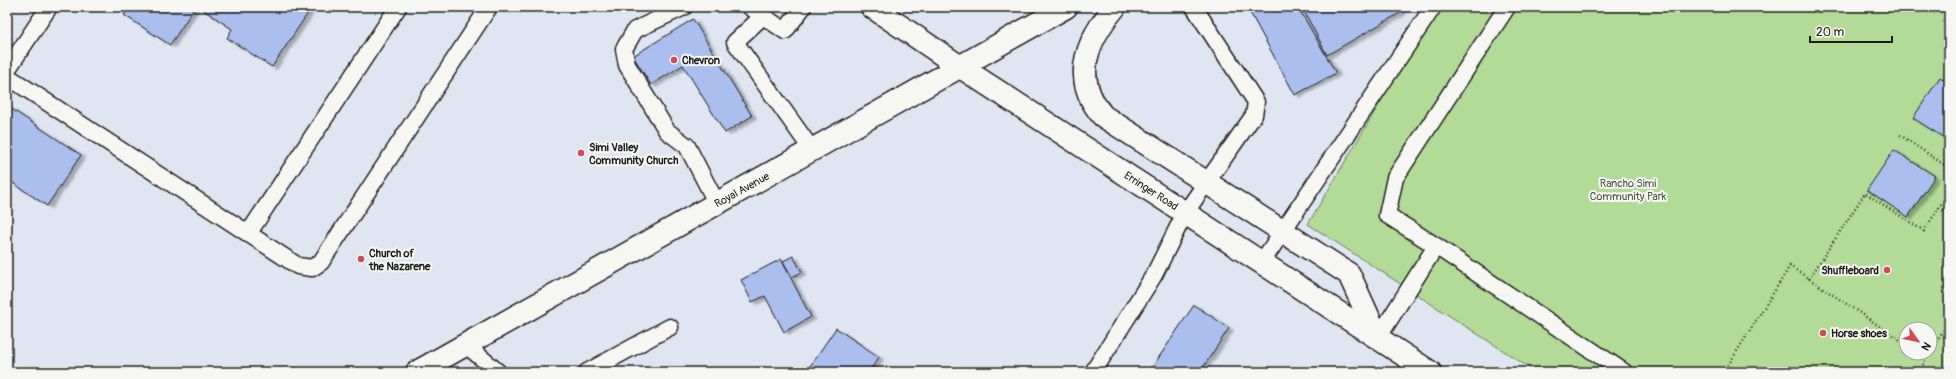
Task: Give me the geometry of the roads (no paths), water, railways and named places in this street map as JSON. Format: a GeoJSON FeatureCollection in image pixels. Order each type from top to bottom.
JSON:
{"type":"FeatureCollection","features":[{"type":"Feature","properties":{"kind":"main road","name":"Erringer Road"},"geometry":{"type":"LineString","coordinates":[[872,7],[959,66],[1430,372]]}},
{"type":"Feature","properties":{"kind":"main road","name":"Royal Avenue"},"geometry":{"type":"LineString","coordinates":[[417,372],[1066,7]]}},
{"type":"Feature","properties":{"kind":"main road"},"geometry":{"type":"LineString","coordinates":[[1115,7],[1106,17],[1087,50],[1084,81],[1092,104],[1103,116],[1349,274],[1378,338]]}},
{"type":"Feature","properties":{"kind":"lane"},"geometry":{"type":"LineString","coordinates":[[7,70],[49,7]]}},
{"type":"Feature","properties":{"kind":"lane"},"geometry":{"type":"LineString","coordinates":[[248,234],[398,7]]}},
{"type":"Feature","properties":{"kind":"lane"},"geometry":{"type":"LineString","coordinates":[[7,76],[298,266],[312,268],[321,262],[489,7]]}},
{"type":"Feature","properties":{"kind":"lane"},"geometry":{"type":"LineString","coordinates":[[684,7],[635,30],[624,49],[627,65],[667,131],[687,146],[717,204]]}},
{"type":"Feature","properties":{"kind":"lane"},"geometry":{"type":"LineString","coordinates":[[802,7],[784,31],[757,11],[735,42],[812,150]]}},
{"type":"Feature","properties":{"kind":"lane"},"geometry":{"type":"LineString","coordinates":[[1093,372],[1154,275],[1185,213],[1254,115],[1256,102],[1194,7]]}},
{"type":"Feature","properties":{"kind":"lane"},"geometry":{"type":"LineString","coordinates":[[1262,262],[1433,7]]}},
{"type":"Feature","properties":{"kind":"lane"},"geometry":{"type":"LineString","coordinates":[[1507,7],[1395,178],[1387,215],[1436,246],[1624,372]]}},
{"type":"Feature","properties":{"kind":"lane"},"geometry":{"type":"LineString","coordinates":[[1378,338],[1436,246]]}},
{"type":"Feature","properties":{"kind":"lane"},"geometry":{"type":"LineString","coordinates":[[587,372],[670,327]]}},
{"type":"Feature","properties":{"kind":"lane"},"geometry":{"type":"LineString","coordinates":[[466,345],[498,372]]}},
{"type":"Feature","properties":{"kind":"place","name":"Chevron"},"geometry":{"type":"Point","coordinates":[674,60]}},
{"type":"Feature","properties":{"kind":"place","name":"Simi Valley Community Church"},"geometry":{"type":"Point","coordinates":[581,153]}},
{"type":"Feature","properties":{"kind":"place","name":"Church of the Nazarene"},"geometry":{"type":"Point","coordinates":[361,259]}},
{"type":"Feature","properties":{"kind":"place","name":"Shuffleboard"},"geometry":{"type":"Point","coordinates":[1887,270]}},
{"type":"Feature","properties":{"kind":"place","name":"Horse shoes"},"geometry":{"type":"Point","coordinates":[1823,333]}},
{"type":"Feature","properties":{"kind":"park label","name":"Rancho Simi Community Park"},"geometry":{"type":"Point","coordinates":[1628,189]}}]}
